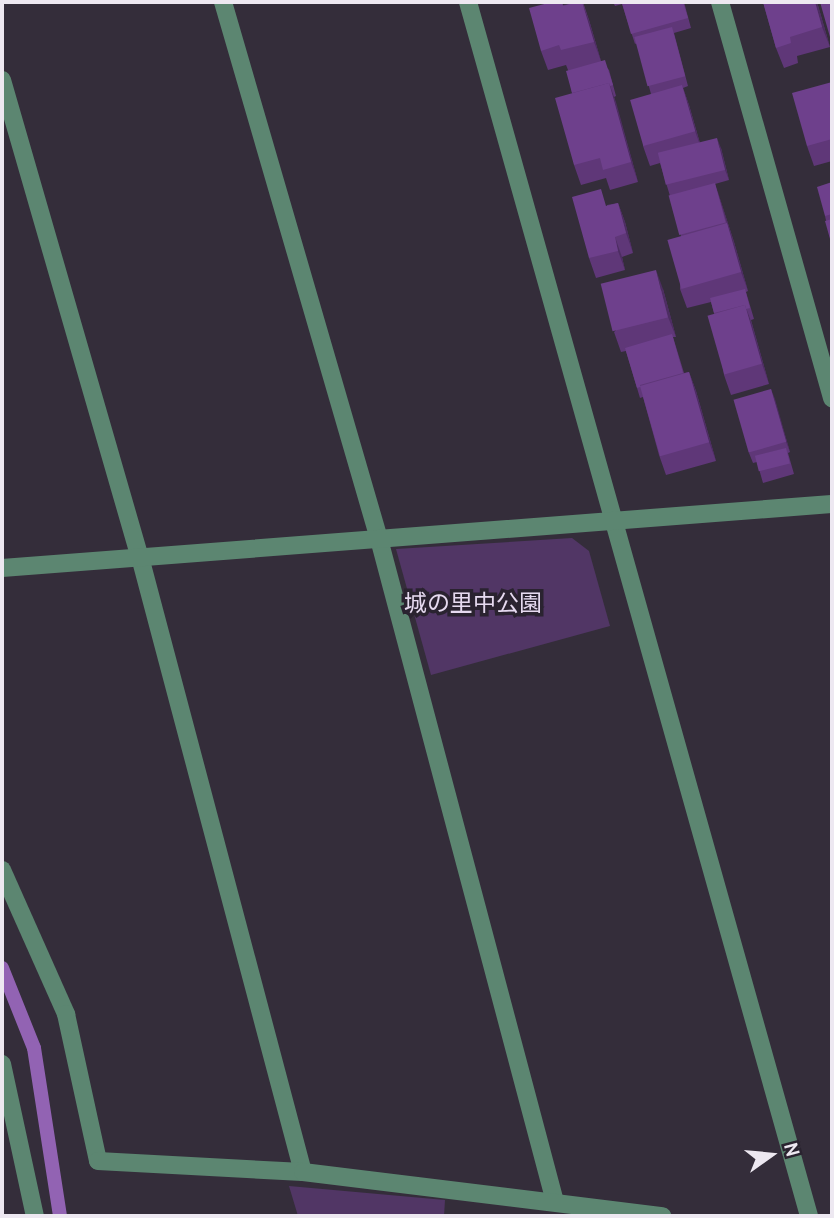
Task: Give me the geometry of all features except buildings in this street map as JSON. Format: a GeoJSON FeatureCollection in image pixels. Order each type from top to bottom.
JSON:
{"type":"FeatureCollection","features":[{"type":"Feature","properties":{"kind":"street"},"geometry":{"type":"LineString","coordinates":[[223,2],[379,539],[555,1202]]}},
{"type":"Feature","properties":{"kind":"street"},"geometry":{"type":"LineString","coordinates":[[468,2],[809,1216]]}},
{"type":"Feature","properties":{"kind":"street"},"geometry":{"type":"LineString","coordinates":[[720,2],[832,398]]}},
{"type":"Feature","properties":{"kind":"street"},"geometry":{"type":"LineString","coordinates":[[2,80],[140,557],[303,1172]]}},
{"type":"Feature","properties":{"kind":"street"},"geometry":{"type":"LineString","coordinates":[[2,568],[832,504]]}},
{"type":"Feature","properties":{"kind":"street"},"geometry":{"type":"LineString","coordinates":[[2,870],[66,1014],[98,1161],[303,1172],[662,1216]]}},
{"type":"Feature","properties":{"kind":"street"},"geometry":{"type":"LineString","coordinates":[[2,1064],[35,1216]]}},
{"type":"Feature","properties":{"kind":"green space","name":"城の里中公園"},"geometry":{"type":"Polygon","coordinates":[[[572,538],[589,551],[610,626],[431,675],[396,549],[572,538]]]}},
{"type":"Feature","properties":{"kind":"green space"},"geometry":{"type":"Polygon","coordinates":[[[289,1186],[445,1200],[444,1216],[298,1216],[289,1186]]]}},
{"type":"Feature","properties":{"kind":"waterway"},"geometry":{"type":"LineString","coordinates":[[2,968],[34,1048],[60,1216]]}}]}
